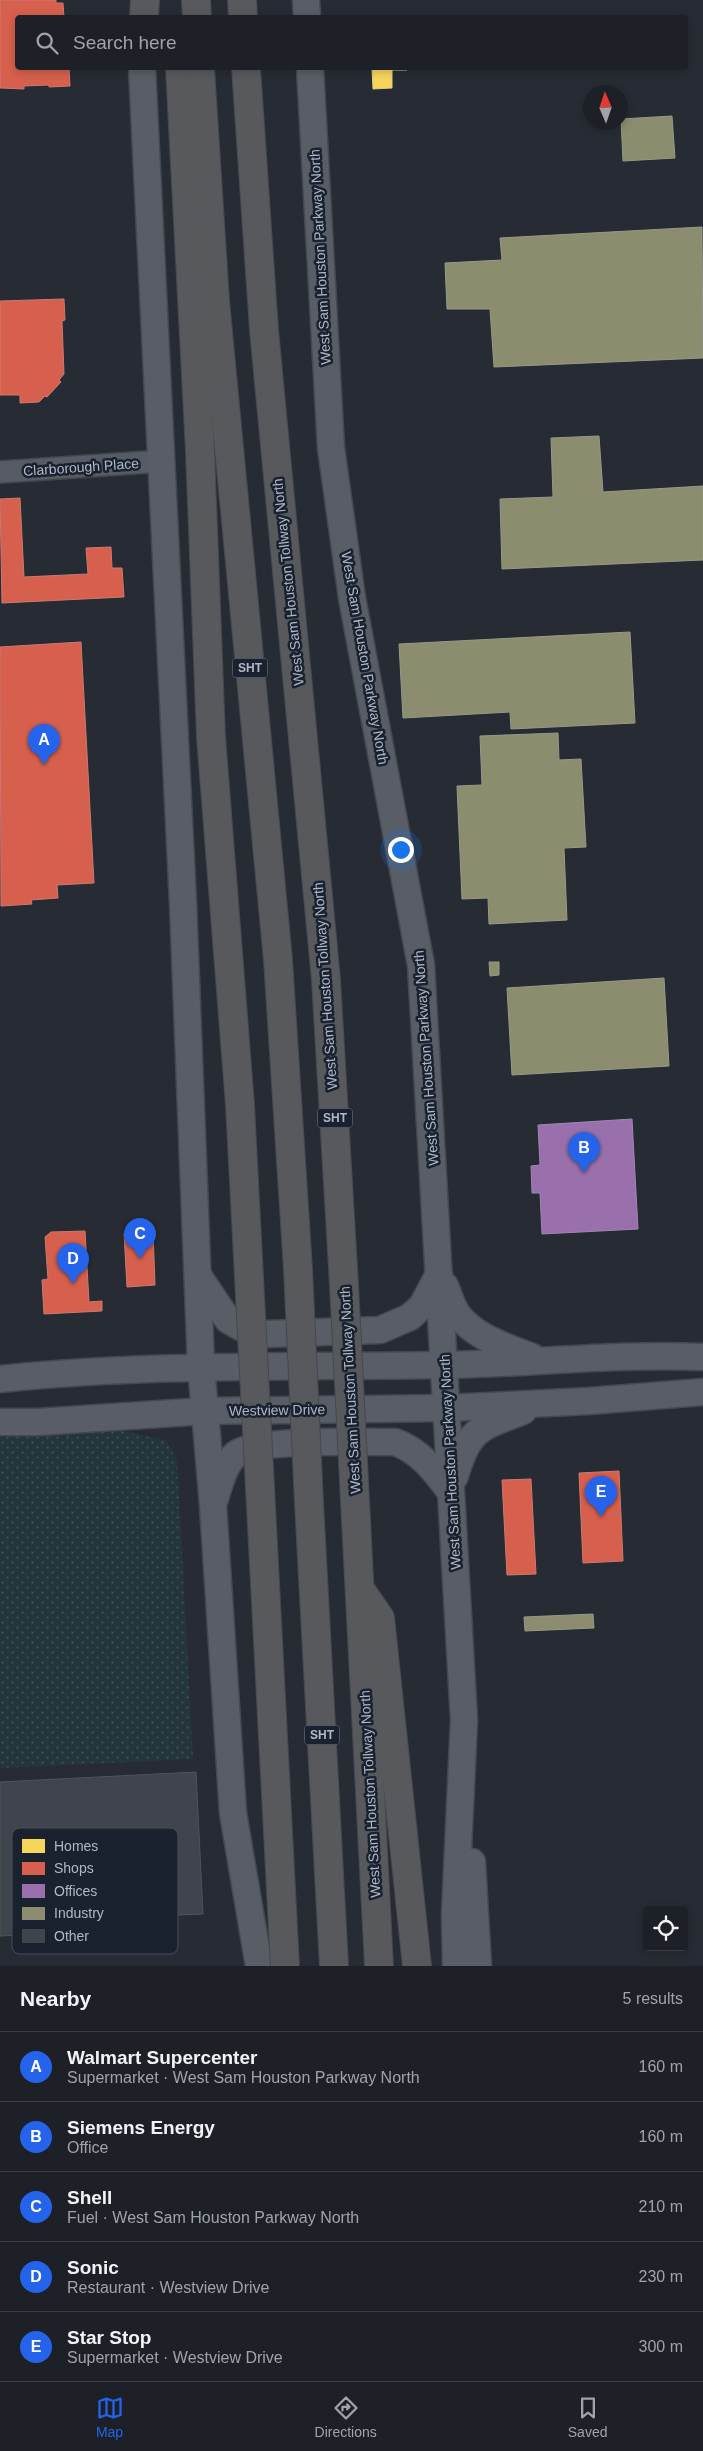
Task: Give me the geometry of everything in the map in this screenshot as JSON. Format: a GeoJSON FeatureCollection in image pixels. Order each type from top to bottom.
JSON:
{"type":"FeatureCollection","features":[{"type":"Feature","properties":{"kind":"highway"},"geometry":{"type":"LineString","coordinates":[[144,15],[145,0]]}},
{"type":"Feature","properties":{"kind":"highway"},"geometry":{"type":"LineString","coordinates":[[177,0],[178,15]]}},
{"type":"Feature","properties":{"kind":"highway"},"geometry":{"type":"LineString","coordinates":[[196,0],[197,15]]}},
{"type":"Feature","properties":{"kind":"highway"},"geometry":{"type":"LineString","coordinates":[[242,0],[243,15]]}},
{"type":"Feature","properties":{"kind":"highway"},"geometry":{"type":"LineString","coordinates":[[180,70],[200,451],[211,737],[240,1105],[285,1966]]}},
{"type":"Feature","properties":{"kind":"highway","name":"SHT"},"geometry":{"type":"LineString","coordinates":[[200,70],[215,301],[278,960],[298,1269],[334,1966]]}},
{"type":"Feature","properties":{"kind":"highway","name":"West Sam Houston Tollway North"},"geometry":{"type":"LineString","coordinates":[[246,70],[264,330],[326,980],[356,1501],[379,1966]]}},
{"type":"Feature","properties":{"kind":"highway"},"geometry":{"type":"LineString","coordinates":[[360,1589],[380,1618],[417,1966]]}},
{"type":"Feature","properties":{"kind":"main road"},"geometry":{"type":"LineString","coordinates":[[139,0],[140,15]]}},
{"type":"Feature","properties":{"kind":"main road"},"geometry":{"type":"LineString","coordinates":[[306,0],[307,15]]}},
{"type":"Feature","properties":{"kind":"main road"},"geometry":{"type":"LineString","coordinates":[[142,70],[163,461],[199,1277],[201,1366],[213,1505],[241,1966]]}},
{"type":"Feature","properties":{"kind":"main road","name":"West Sam Houston Parkway North"},"geometry":{"type":"LineString","coordinates":[[310,70],[331,448],[352,598],[422,965],[461,1661],[464,1746],[455,1914],[456,1966]]}},
{"type":"Feature","properties":{"kind":"main road"},"geometry":{"type":"LineString","coordinates":[[199,1277],[228,1320],[242,1328],[266,1334],[380,1330],[410,1317],[422,1306],[440,1274]]}},
{"type":"Feature","properties":{"kind":"main road"},"geometry":{"type":"LineString","coordinates":[[440,1274],[456,1313],[471,1329],[486,1338],[540,1360]]}},
{"type":"Feature","properties":{"kind":"main road"},"geometry":{"type":"LineString","coordinates":[[0,1379],[201,1366],[445,1365],[616,1357],[703,1357]]}},
{"type":"Feature","properties":{"kind":"main road","name":"Westview Drive"},"geometry":{"type":"LineString","coordinates":[[0,1422],[38,1422],[205,1411],[447,1408],[703,1392]]}},
{"type":"Feature","properties":{"kind":"main road"},"geometry":{"type":"LineString","coordinates":[[450,1491],[462,1449],[470,1439],[490,1424],[544,1403]]}},
{"type":"Feature","properties":{"kind":"main road"},"geometry":{"type":"LineString","coordinates":[[213,1505],[222,1476],[234,1455],[244,1448],[269,1445],[395,1442],[411,1448],[427,1462],[450,1491]]}},
{"type":"Feature","properties":{"kind":"main road"},"geometry":{"type":"LineString","coordinates":[[464,1746],[478,1966]]}},
{"type":"Feature","properties":{"kind":"main road"},"geometry":{"type":"LineString","coordinates":[[233,1813],[260,1966]]}},
{"type":"Feature","properties":{"kind":"street","name":"Clarborough Place"},"geometry":{"type":"LineString","coordinates":[[0,472],[163,461]]}},
{"type":"Feature","properties":{"kind":"shaded area"},"geometry":{"type":"Polygon","coordinates":[[[122,1431],[166,1440],[177,1460],[193,1759],[0,1768],[0,1437],[122,1431]]]}},
{"type":"Feature","properties":{"kind":"building: Homes"},"geometry":{"type":"Polygon","coordinates":[[[372,70],[392,70],[392,88],[373,89],[372,70]]]}},
{"type":"Feature","properties":{"kind":"building: Shops"},"geometry":{"type":"Polygon","coordinates":[[[0,0],[56,0],[56,3],[63,3],[64,15],[15,15],[15,70],[69,70],[70,86],[24,86],[24,89],[0,88],[0,0]]]}},
{"type":"Feature","properties":{"kind":"building: Shops"},"geometry":{"type":"Polygon","coordinates":[[[64,299],[65,320],[62,321],[64,374],[59,380],[61,382],[47,397],[45,396],[39,402],[20,403],[20,395],[0,395],[0,301],[64,299]]]}},
{"type":"Feature","properties":{"kind":"building: Shops"},"geometry":{"type":"Polygon","coordinates":[[[20,498],[24,577],[88,574],[86,548],[111,547],[112,568],[122,568],[124,597],[2,603],[0,499],[20,498]]]}},
{"type":"Feature","properties":{"kind":"building: Shops"},"geometry":{"type":"Polygon","coordinates":[[[81,642],[94,883],[57,885],[58,898],[31,900],[32,904],[1,906],[0,647],[81,642]]]}},
{"type":"Feature","properties":{"kind":"building: Shops"},"geometry":{"type":"Polygon","coordinates":[[[85,1231],[89,1302],[102,1301],[102,1311],[44,1314],[42,1280],[48,1279],[45,1237],[51,1232],[85,1231]]]}},
{"type":"Feature","properties":{"kind":"building: Shops"},"geometry":{"type":"Polygon","coordinates":[[[153,1232],[155,1285],[127,1287],[124,1233],[153,1232]]]}},
{"type":"Feature","properties":{"kind":"building: Shops"},"geometry":{"type":"Polygon","coordinates":[[[619,1471],[623,1561],[583,1563],[579,1473],[619,1471]]]}},
{"type":"Feature","properties":{"kind":"building: Shops"},"geometry":{"type":"Polygon","coordinates":[[[531,1479],[536,1574],[507,1575],[502,1480],[531,1479]]]}},
{"type":"Feature","properties":{"kind":"building: Offices"},"geometry":{"type":"Polygon","coordinates":[[[632,1119],[638,1229],[542,1234],[540,1193],[532,1193],[531,1166],[540,1165],[538,1125],[632,1119]]]}},
{"type":"Feature","properties":{"kind":"building: Industry"},"geometry":{"type":"Polygon","coordinates":[[[672,116],[675,158],[623,161],[622,130],[628,130],[628,119],[672,116]]]}},
{"type":"Feature","properties":{"kind":"building: Industry"},"geometry":{"type":"Polygon","coordinates":[[[702,227],[703,358],[494,367],[490,309],[447,309],[445,263],[502,260],[500,238],[702,227]]]}},
{"type":"Feature","properties":{"kind":"building: Industry"},"geometry":{"type":"Polygon","coordinates":[[[599,436],[603,492],[703,486],[703,560],[502,569],[500,499],[553,497],[551,438],[599,436]]]}},
{"type":"Feature","properties":{"kind":"building: Industry"},"geometry":{"type":"Polygon","coordinates":[[[630,632],[635,723],[511,729],[510,712],[403,718],[399,644],[630,632]]]}},
{"type":"Feature","properties":{"kind":"building: Industry"},"geometry":{"type":"Polygon","coordinates":[[[558,733],[559,760],[581,759],[586,847],[564,848],[567,920],[489,924],[488,898],[462,899],[457,786],[482,785],[480,736],[558,733]]]}},
{"type":"Feature","properties":{"kind":"building: Industry"},"geometry":{"type":"Polygon","coordinates":[[[489,962],[499,962],[499,975],[490,976],[489,962]]]}},
{"type":"Feature","properties":{"kind":"building: Industry"},"geometry":{"type":"Polygon","coordinates":[[[664,978],[669,1066],[512,1075],[507,988],[664,978]]]}},
{"type":"Feature","properties":{"kind":"building: Industry"},"geometry":{"type":"Polygon","coordinates":[[[593,1614],[594,1628],[525,1631],[524,1617],[593,1614]]]}},
{"type":"Feature","properties":{"kind":"building: Other"},"geometry":{"type":"Polygon","coordinates":[[[196,1772],[203,1914],[178,1915],[178,1828],[12,1828],[12,1935],[0,1936],[0,1782],[196,1772]]]}},
{"type":"Feature","properties":{"kind":"place","name":"Walmart Supercenter"},"geometry":{"type":"Point","coordinates":[44,765]}},
{"type":"Feature","properties":{"kind":"place","name":"Siemens Energy"},"geometry":{"type":"Point","coordinates":[584,1173]}},
{"type":"Feature","properties":{"kind":"place","name":"Shell"},"geometry":{"type":"Point","coordinates":[140,1259]}},
{"type":"Feature","properties":{"kind":"place","name":"Sonic"},"geometry":{"type":"Point","coordinates":[73,1284]}},
{"type":"Feature","properties":{"kind":"place","name":"Star Stop"},"geometry":{"type":"Point","coordinates":[601,1517]}}]}
